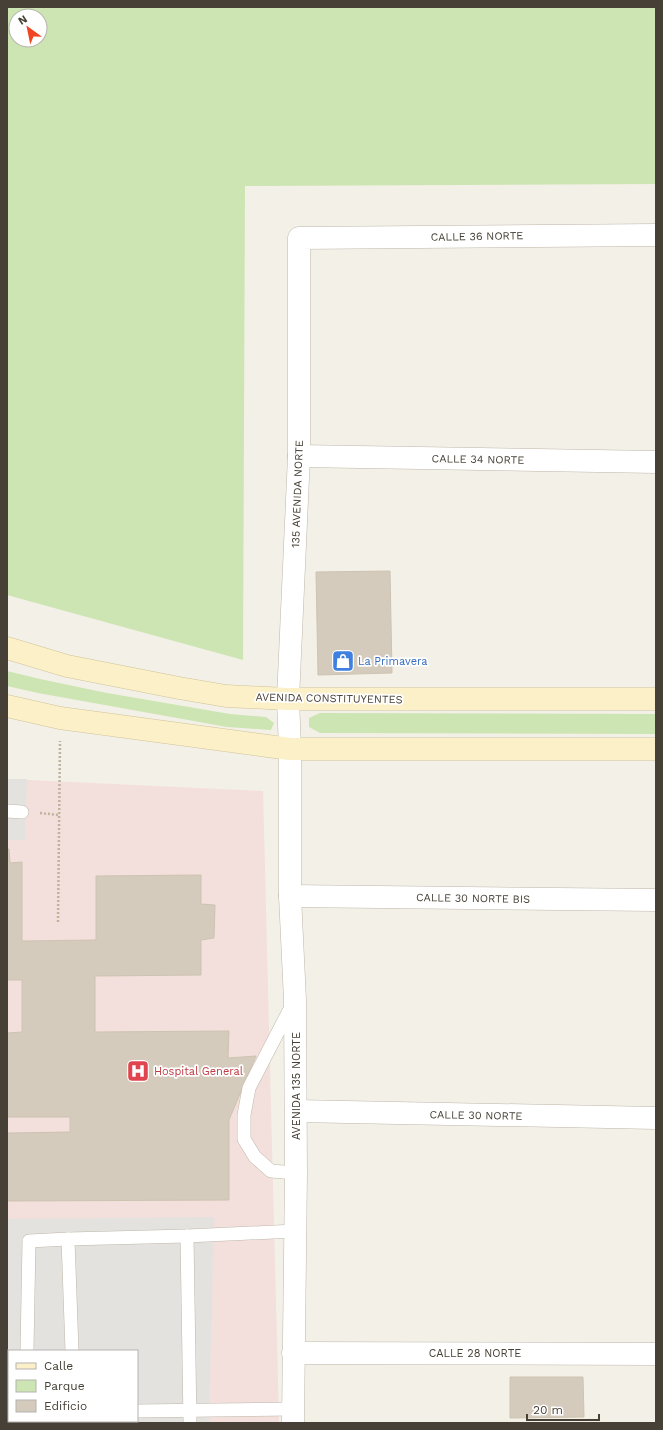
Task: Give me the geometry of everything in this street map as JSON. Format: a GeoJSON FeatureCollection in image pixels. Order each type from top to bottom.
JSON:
{"type":"FeatureCollection","features":[{"type":"Feature","properties":{"kind":"main road","name":"AVENIDA CONSTITUYENTES"},"geometry":{"type":"LineString","coordinates":[[7,648],[67,666],[226,696],[288,699],[656,698]]}},
{"type":"Feature","properties":{"kind":"main road"},"geometry":{"type":"LineString","coordinates":[[7,706],[60,718],[290,749],[656,749]]}},
{"type":"Feature","properties":{"kind":"street","name":"CALLE 36 NORTE"},"geometry":{"type":"LineString","coordinates":[[298,238],[656,235]]}},
{"type":"Feature","properties":{"kind":"street","name":"135 AVENIDA NORTE"},"geometry":{"type":"LineString","coordinates":[[290,749],[288,699],[299,456],[298,238]]}},
{"type":"Feature","properties":{"kind":"street","name":"CALLE 34 NORTE"},"geometry":{"type":"LineString","coordinates":[[299,456],[656,462]]}},
{"type":"Feature","properties":{"kind":"street","name":"AVENIDA 135 NORTE"},"geometry":{"type":"LineString","coordinates":[[290,749],[290,896],[295,1000],[296,1111],[293,1416]]}},
{"type":"Feature","properties":{"kind":"street","name":"CALLE 30 NORTE BIS"},"geometry":{"type":"LineString","coordinates":[[290,896],[656,900]]}},
{"type":"Feature","properties":{"kind":"street","name":"CALLE 30 NORTE"},"geometry":{"type":"LineString","coordinates":[[296,1111],[656,1118]]}},
{"type":"Feature","properties":{"kind":"street","name":"CALLE 28 NORTE"},"geometry":{"type":"LineString","coordinates":[[293,1353],[656,1354]]}},
{"type":"Feature","properties":{"kind":"lane"},"geometry":{"type":"LineString","coordinates":[[7,812],[22,812]]}},
{"type":"Feature","properties":{"kind":"lane"},"geometry":{"type":"LineString","coordinates":[[295,1000],[249,1088],[244,1115],[244,1139],[255,1157],[271,1171],[296,1173]]}},
{"type":"Feature","properties":{"kind":"lane"},"geometry":{"type":"LineString","coordinates":[[27,1350],[29,1241],[295,1232]]}},
{"type":"Feature","properties":{"kind":"lane"},"geometry":{"type":"LineString","coordinates":[[187,1236],[190,1417]]}},
{"type":"Feature","properties":{"kind":"lane"},"geometry":{"type":"LineString","coordinates":[[68,1239],[72,1350]]}},
{"type":"Feature","properties":{"kind":"lane"},"geometry":{"type":"LineString","coordinates":[[138,1411],[190,1417],[293,1416]]}},
{"type":"Feature","properties":{"kind":"path"},"geometry":{"type":"LineString","coordinates":[[58,922],[60,718]]}},
{"type":"Feature","properties":{"kind":"shaded area","name":"Hospital General"},"geometry":{"type":"Polygon","coordinates":[[[7,779],[263,791],[279,1423],[7,1423],[7,779]]]}},
{"type":"Feature","properties":{"kind":"shaded area"},"geometry":{"type":"Polygon","coordinates":[[[7,779],[27,779],[25,840],[7,840],[7,779]]]}},
{"type":"Feature","properties":{"kind":"shaded area"},"geometry":{"type":"Polygon","coordinates":[[[214,1217],[209,1423],[9,1423],[138,1422],[138,1350],[8,1350],[7,1219],[214,1217]]]}},
{"type":"Feature","properties":{"kind":"green space"},"geometry":{"type":"Polygon","coordinates":[[[7,7],[656,7],[656,184],[245,186],[243,660],[7,595],[7,7]]]}},
{"type":"Feature","properties":{"kind":"green space"},"geometry":{"type":"Polygon","coordinates":[[[7,671],[107,693],[230,714],[266,717],[274,723],[271,730],[227,727],[38,693],[7,686],[7,671]]]}},
{"type":"Feature","properties":{"kind":"green space"},"geometry":{"type":"Polygon","coordinates":[[[320,713],[656,714],[656,734],[320,733],[309,727],[309,718],[320,713]]]}},
{"type":"Feature","properties":{"kind":"building"},"geometry":{"type":"Polygon","coordinates":[[[390,571],[392,673],[318,675],[316,572],[390,571]]]}},
{"type":"Feature","properties":{"kind":"building"},"geometry":{"type":"Polygon","coordinates":[[[7,849],[9,849],[10,863],[22,862],[22,941],[96,940],[96,876],[201,875],[201,904],[215,905],[214,938],[201,940],[201,975],[95,976],[95,1032],[229,1031],[228,1058],[256,1056],[229,1120],[229,1200],[7,1201],[7,1133],[70,1132],[70,1117],[7,1117],[7,1033],[22,1032],[22,980],[7,980],[7,849]]]}},
{"type":"Feature","properties":{"kind":"building"},"geometry":{"type":"Polygon","coordinates":[[[510,1377],[583,1377],[584,1417],[510,1418],[510,1377]]]}},
{"type":"Feature","properties":{"kind":"place","name":"La Primavera"},"geometry":{"type":"Point","coordinates":[343,661]}},
{"type":"Feature","properties":{"kind":"place","name":"Hospital General"},"geometry":{"type":"Point","coordinates":[138,1071]}}]}
